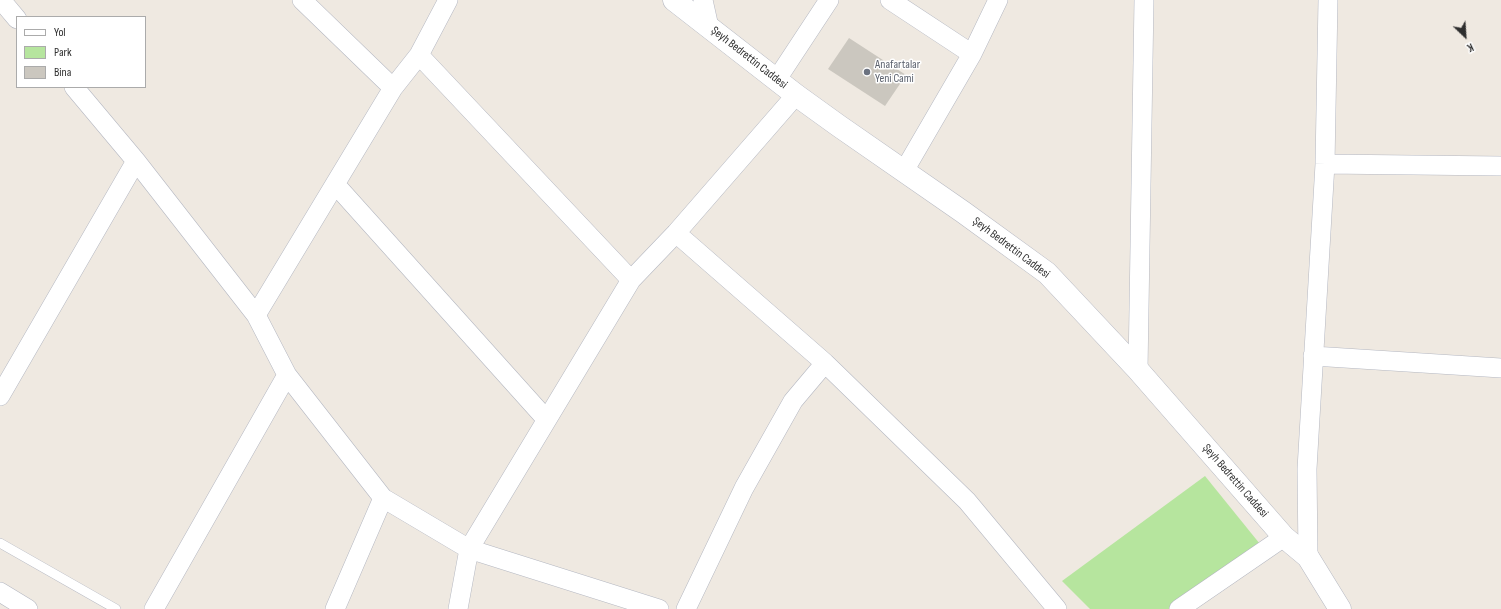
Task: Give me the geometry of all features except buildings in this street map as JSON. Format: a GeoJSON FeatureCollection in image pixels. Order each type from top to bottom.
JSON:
{"type":"FeatureCollection","features":[{"type":"Feature","properties":{"kind":"main road","name":"Şeyh Bedrettin Caddesi"},"geometry":{"type":"LineString","coordinates":[[674,0],[796,95],[1047,273],[1138,370],[1284,536],[1308,557],[1340,609]]}},
{"type":"Feature","properties":{"kind":"street"},"geometry":{"type":"LineString","coordinates":[[1,0],[16,18]]}},
{"type":"Feature","properties":{"kind":"street"},"geometry":{"type":"LineString","coordinates":[[302,0],[393,88]]}},
{"type":"Feature","properties":{"kind":"street"},"geometry":{"type":"LineString","coordinates":[[256,315],[393,88],[418,54],[448,0]]}},
{"type":"Feature","properties":{"kind":"street"},"geometry":{"type":"LineString","coordinates":[[703,0],[708,27]]}},
{"type":"Feature","properties":{"kind":"street"},"geometry":{"type":"LineString","coordinates":[[777,79],[829,0]]}},
{"type":"Feature","properties":{"kind":"street"},"geometry":{"type":"LineString","coordinates":[[890,0],[972,54]]}},
{"type":"Feature","properties":{"kind":"street"},"geometry":{"type":"LineString","coordinates":[[904,171],[972,54],[998,0]]}},
{"type":"Feature","properties":{"kind":"street"},"geometry":{"type":"LineString","coordinates":[[1138,370],[1144,0]]}},
{"type":"Feature","properties":{"kind":"street"},"geometry":{"type":"LineString","coordinates":[[1308,557],[1307,469],[1325,164],[1328,0]]}},
{"type":"Feature","properties":{"kind":"street"},"geometry":{"type":"LineString","coordinates":[[418,54],[631,280]]}},
{"type":"Feature","properties":{"kind":"street"},"geometry":{"type":"LineString","coordinates":[[75,88],[136,161],[256,315],[287,375],[384,498],[469,549],[659,609]]}},
{"type":"Feature","properties":{"kind":"street"},"geometry":{"type":"LineString","coordinates":[[458,609],[469,549],[631,280],[676,233],[796,95]]}},
{"type":"Feature","properties":{"kind":"street"},"geometry":{"type":"LineString","coordinates":[[0,396],[136,161]]}},
{"type":"Feature","properties":{"kind":"street"},"geometry":{"type":"LineString","coordinates":[[1325,164],[1501,166]]}},
{"type":"Feature","properties":{"kind":"street"},"geometry":{"type":"LineString","coordinates":[[335,184],[546,419]]}},
{"type":"Feature","properties":{"kind":"street"},"geometry":{"type":"LineString","coordinates":[[676,233],[825,363],[967,501],[1057,609]]}},
{"type":"Feature","properties":{"kind":"street"},"geometry":{"type":"LineString","coordinates":[[1313,356],[1501,368]]}},
{"type":"Feature","properties":{"kind":"street"},"geometry":{"type":"LineString","coordinates":[[686,609],[744,488],[794,401],[825,363]]}},
{"type":"Feature","properties":{"kind":"street"},"geometry":{"type":"LineString","coordinates":[[154,609],[287,375]]}},
{"type":"Feature","properties":{"kind":"street"},"geometry":{"type":"LineString","coordinates":[[335,609],[384,498]]}},
{"type":"Feature","properties":{"kind":"street"},"geometry":{"type":"LineString","coordinates":[[1179,609],[1284,536]]}},
{"type":"Feature","properties":{"kind":"street"},"geometry":{"type":"LineString","coordinates":[[0,592],[28,609]]}},
{"type":"Feature","properties":{"kind":"lane"},"geometry":{"type":"LineString","coordinates":[[0,543],[116,609]]}},
{"type":"Feature","properties":{"kind":"green space"},"geometry":{"type":"Polygon","coordinates":[[[1205,476],[1264,549],[1183,609],[1090,609],[1062,581],[1205,476]]]}},
{"type":"Feature","properties":{"kind":"place","name":"Anafartalar Yeni Cami"},"geometry":{"type":"Point","coordinates":[867,72]}}]}
